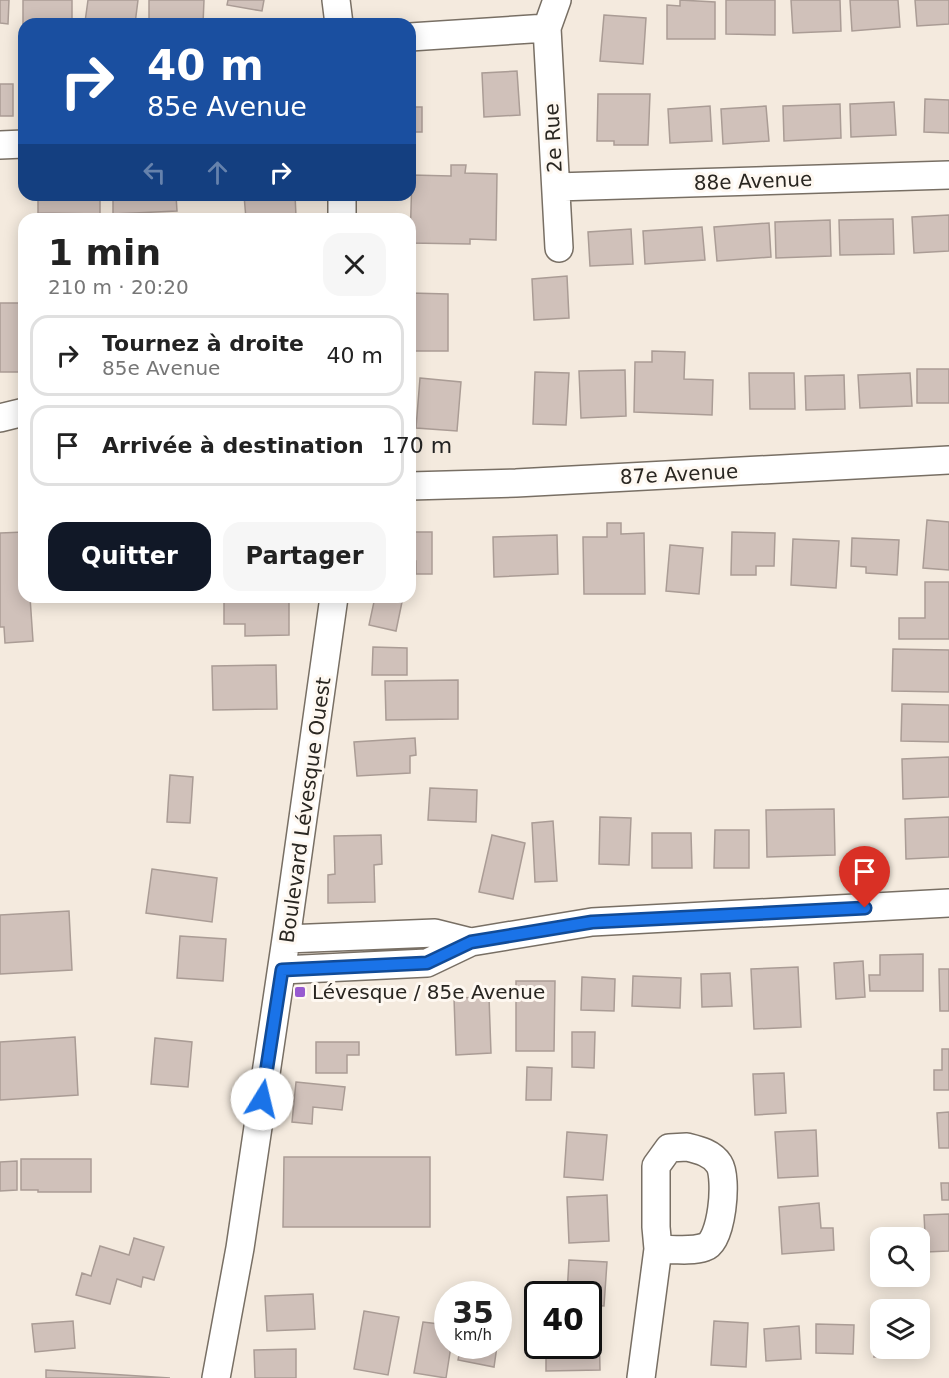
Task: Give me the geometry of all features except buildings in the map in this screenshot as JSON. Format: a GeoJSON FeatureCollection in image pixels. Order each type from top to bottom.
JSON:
{"type":"FeatureCollection","features":[{"type":"Feature","properties":{"kind":"street"},"geometry":{"type":"LineString","coordinates":[[336,0],[338,18]]}},
{"type":"Feature","properties":{"kind":"street"},"geometry":{"type":"LineString","coordinates":[[416,37],[547,28],[556,0]]}},
{"type":"Feature","properties":{"kind":"street","name":"2e Rue"},"geometry":{"type":"LineString","coordinates":[[547,28],[559,248]]}},
{"type":"Feature","properties":{"kind":"street"},"geometry":{"type":"LineString","coordinates":[[0,145],[18,144]]}},
{"type":"Feature","properties":{"kind":"street","name":"88e Avenue"},"geometry":{"type":"LineString","coordinates":[[556,187],[949,175]]}},
{"type":"Feature","properties":{"kind":"street"},"geometry":{"type":"LineString","coordinates":[[0,418],[18,414]]}},
{"type":"Feature","properties":{"kind":"street","name":"87e Avenue"},"geometry":{"type":"LineString","coordinates":[[416,486],[516,483],[949,460]]}},
{"type":"Feature","properties":{"kind":"street","name":"Boulevard Lévesque Ouest"},"geometry":{"type":"LineString","coordinates":[[216,1378],[240,1248],[282,970],[333,603]]}},
{"type":"Feature","properties":{"kind":"street"},"geometry":{"type":"LineString","coordinates":[[282,970],[427,963],[471,942],[592,922],[949,903]]}},
{"type":"Feature","properties":{"kind":"street"},"geometry":{"type":"LineString","coordinates":[[286,939],[435,933],[471,942]]}},
{"type":"Feature","properties":{"kind":"street"},"geometry":{"type":"LineString","coordinates":[[641,1378],[658,1249]]}},
{"type":"Feature","properties":{"kind":"place","name":"Lévesque / 85e Avenue"},"geometry":{"type":"Point","coordinates":[300,992]}},
{"type":"Feature","properties":{"kind":"route"},"geometry":{"type":"LineString","coordinates":[[262,1099],[282,970],[427,963],[471,942],[592,922],[865,908]]}}]}
